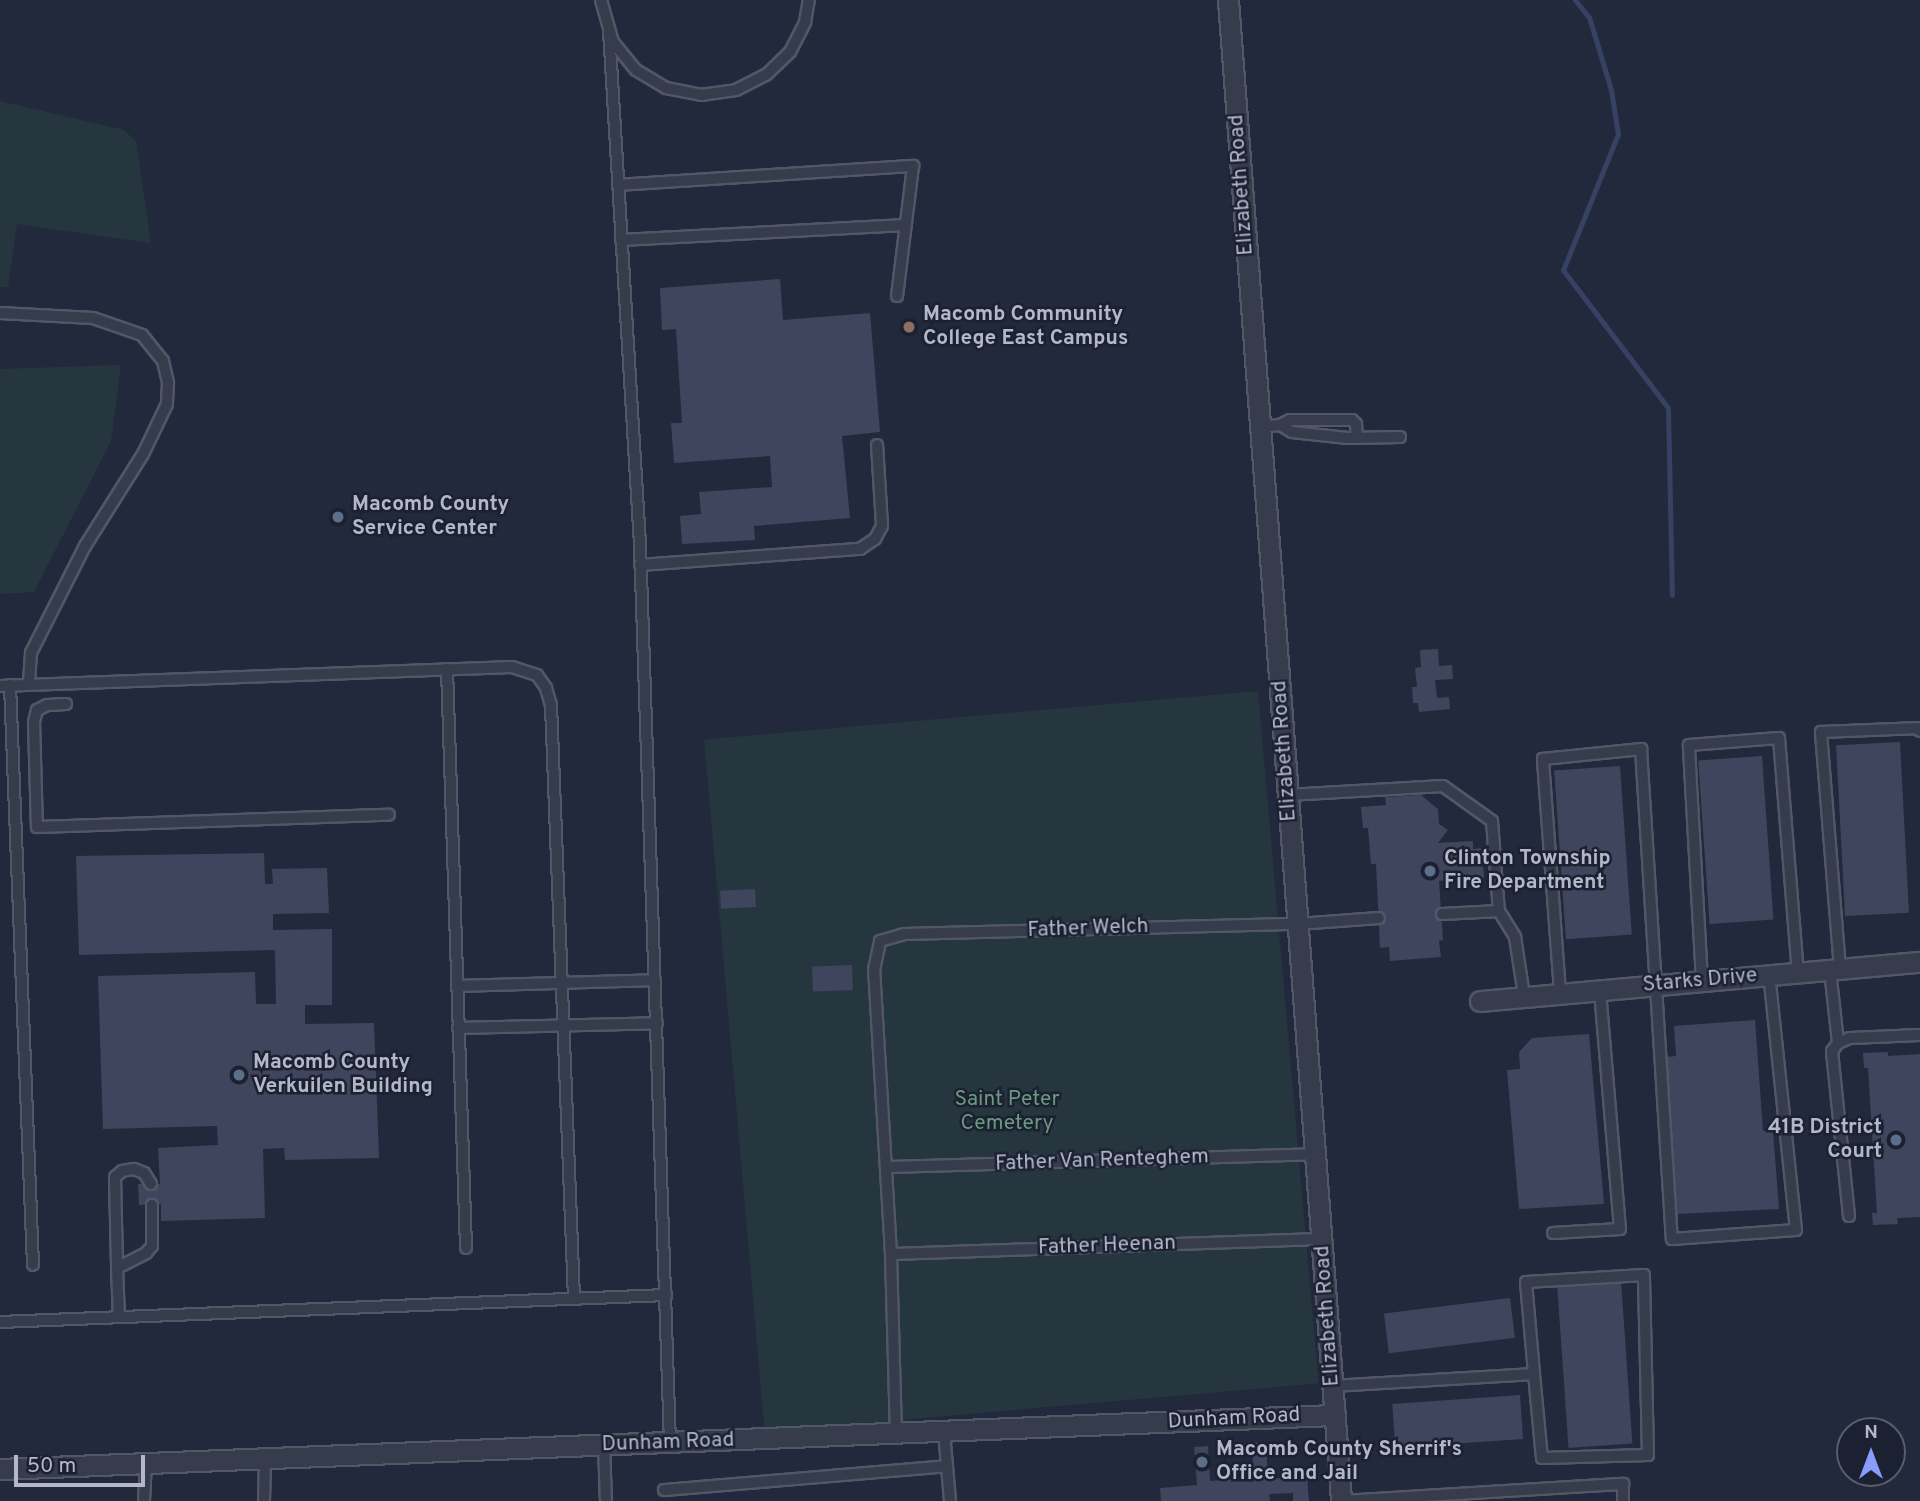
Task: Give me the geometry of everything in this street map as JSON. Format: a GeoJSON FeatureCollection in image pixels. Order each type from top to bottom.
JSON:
{"type":"FeatureCollection","features":[{"type":"Feature","properties":{"kind":"street","name":"Elizabeth Road"},"geometry":{"type":"LineString","coordinates":[[1228,0],[1342,1501]]}},
{"type":"Feature","properties":{"kind":"street","name":"Starks Drive"},"geometry":{"type":"LineString","coordinates":[[1480,1001],[1920,962]]}},
{"type":"Feature","properties":{"kind":"street","name":"Dunham Road"},"geometry":{"type":"LineString","coordinates":[[0,1469],[895,1435],[1335,1415]]}},
{"type":"Feature","properties":{"kind":"lane"},"geometry":{"type":"LineString","coordinates":[[601,0],[613,42],[636,70],[666,88],[701,95],[736,90],[766,75],[790,52],[805,22],[808,0]]}},
{"type":"Feature","properties":{"kind":"lane"},"geometry":{"type":"LineString","coordinates":[[609,30],[640,565],[670,1442]]}},
{"type":"Feature","properties":{"kind":"lane"},"geometry":{"type":"LineString","coordinates":[[618,185],[913,166],[897,296]]}},
{"type":"Feature","properties":{"kind":"lane"},"geometry":{"type":"LineString","coordinates":[[621,240],[906,225]]}},
{"type":"Feature","properties":{"kind":"lane"},"geometry":{"type":"LineString","coordinates":[[0,313],[93,318],[142,335],[163,361],[168,383],[167,404],[143,454],[85,545],[31,653],[29,685]]}},
{"type":"Feature","properties":{"kind":"lane"},"geometry":{"type":"LineString","coordinates":[[1260,427],[1280,425],[1290,420],[1352,420],[1356,424],[1357,438]]}},
{"type":"Feature","properties":{"kind":"lane"},"geometry":{"type":"LineString","coordinates":[[1280,425],[1292,432],[1357,438],[1400,437]]}},
{"type":"Feature","properties":{"kind":"lane"},"geometry":{"type":"LineString","coordinates":[[640,565],[860,549],[875,539],[882,526],[877,445]]}},
{"type":"Feature","properties":{"kind":"lane"},"geometry":{"type":"LineString","coordinates":[[33,1265],[5,686],[512,667],[537,675],[546,688],[551,705],[574,1299]]}},
{"type":"Feature","properties":{"kind":"lane"},"geometry":{"type":"LineString","coordinates":[[447,669],[466,1248]]}},
{"type":"Feature","properties":{"kind":"lane"},"geometry":{"type":"LineString","coordinates":[[66,704],[47,705],[37,710],[34,722],[37,827],[389,815]]}},
{"type":"Feature","properties":{"kind":"lane"},"geometry":{"type":"LineString","coordinates":[[1838,1043],[1821,732],[1920,728],[1920,731]]}},
{"type":"Feature","properties":{"kind":"lane"},"geometry":{"type":"LineString","coordinates":[[1702,981],[1689,745],[1779,738],[1798,972]]}},
{"type":"Feature","properties":{"kind":"lane"},"geometry":{"type":"LineString","coordinates":[[1560,992],[1543,759],[1641,749],[1672,1239],[1796,1230],[1769,975]]}},
{"type":"Feature","properties":{"kind":"lane"},"geometry":{"type":"LineString","coordinates":[[1288,796],[1443,786],[1492,821],[1499,911],[1515,937],[1524,996]]}},
{"type":"Feature","properties":{"kind":"lane"},"geometry":{"type":"LineString","coordinates":[[1441,914],[1499,911]]}},
{"type":"Feature","properties":{"kind":"lane","name":"Father Welch"},"geometry":{"type":"LineString","coordinates":[[887,1167],[874,970],[880,941],[904,934],[1298,924],[1379,918]]}},
{"type":"Feature","properties":{"kind":"lane"},"geometry":{"type":"LineString","coordinates":[[457,986],[655,981]]}},
{"type":"Feature","properties":{"kind":"lane"},"geometry":{"type":"LineString","coordinates":[[1553,1233],[1620,1229],[1600,989]]}},
{"type":"Feature","properties":{"kind":"lane"},"geometry":{"type":"LineString","coordinates":[[458,1028],[657,1023]]}},
{"type":"Feature","properties":{"kind":"lane"},"geometry":{"type":"LineString","coordinates":[[1849,1216],[1832,1051],[1838,1043],[1850,1038],[1920,1035]]}},
{"type":"Feature","properties":{"kind":"lane","name":"Father Van Renteghem"},"geometry":{"type":"LineString","coordinates":[[887,1167],[1317,1154]]}},
{"type":"Feature","properties":{"kind":"lane"},"geometry":{"type":"LineString","coordinates":[[887,1167],[895,1435]]}},
{"type":"Feature","properties":{"kind":"lane"},"geometry":{"type":"LineString","coordinates":[[119,1317],[115,1177],[122,1171],[134,1169],[144,1173],[151,1184]]}},
{"type":"Feature","properties":{"kind":"lane"},"geometry":{"type":"LineString","coordinates":[[117,1268],[146,1253],[152,1246],[152,1205]]}},
{"type":"Feature","properties":{"kind":"lane","name":"Father Heenan"},"geometry":{"type":"LineString","coordinates":[[891,1254],[1322,1239]]}},
{"type":"Feature","properties":{"kind":"lane"},"geometry":{"type":"LineString","coordinates":[[1644,1275],[1648,1455],[1542,1458],[1534,1374],[1526,1282],[1644,1275]]}},
{"type":"Feature","properties":{"kind":"lane"},"geometry":{"type":"LineString","coordinates":[[0,1322],[666,1295]]}},
{"type":"Feature","properties":{"kind":"lane"},"geometry":{"type":"LineString","coordinates":[[1333,1386],[1534,1374]]}},
{"type":"Feature","properties":{"kind":"lane"},"geometry":{"type":"LineString","coordinates":[[944,1432],[950,1501]]}},
{"type":"Feature","properties":{"kind":"lane"},"geometry":{"type":"LineString","coordinates":[[604,1445],[606,1501]]}},
{"type":"Feature","properties":{"kind":"lane"},"geometry":{"type":"LineString","coordinates":[[264,1501],[265,1459]]}},
{"type":"Feature","properties":{"kind":"lane"},"geometry":{"type":"LineString","coordinates":[[144,1501],[146,1463]]}},
{"type":"Feature","properties":{"kind":"lane"},"geometry":{"type":"LineString","coordinates":[[664,1490],[947,1466]]}},
{"type":"Feature","properties":{"kind":"lane"},"geometry":{"type":"LineString","coordinates":[[1342,1501],[1407,1499],[1623,1483],[1623,1501]]}},
{"type":"Feature","properties":{"kind":"green space"},"geometry":{"type":"Polygon","coordinates":[[[0,101],[124,130],[136,141],[151,243],[17,224],[8,287],[0,287],[0,101]]]}},
{"type":"Feature","properties":{"kind":"green space"},"geometry":{"type":"Polygon","coordinates":[[[121,365],[111,441],[34,592],[0,594],[0,369],[121,365]]]}},
{"type":"Feature","properties":{"kind":"green space","name":"Saint Peter Cemetery"},"geometry":{"type":"Polygon","coordinates":[[[1258,691],[1319,1383],[765,1432],[704,739],[1258,691]]]}},
{"type":"Feature","properties":{"kind":"building"},"geometry":{"type":"Polygon","coordinates":[[[780,279],[783,320],[870,313],[880,432],[842,436],[850,518],[754,526],[755,540],[682,544],[680,516],[701,514],[699,492],[772,487],[770,456],[674,463],[671,423],[682,423],[676,329],[662,330],[660,288],[780,279]]]}},
{"type":"Feature","properties":{"kind":"building"},"geometry":{"type":"Polygon","coordinates":[[[1438,649],[1439,666],[1452,665],[1453,679],[1435,680],[1437,698],[1449,697],[1450,709],[1419,712],[1418,703],[1413,703],[1412,687],[1417,687],[1415,668],[1421,667],[1420,650],[1438,649]]]}},
{"type":"Feature","properties":{"kind":"building"},"geometry":{"type":"Polygon","coordinates":[[[1900,742],[1909,913],[1845,916],[1836,745],[1900,742]]]}},
{"type":"Feature","properties":{"kind":"building"},"geometry":{"type":"Polygon","coordinates":[[[1762,756],[1773,920],[1710,924],[1698,760],[1762,756]]]}},
{"type":"Feature","properties":{"kind":"building"},"geometry":{"type":"Polygon","coordinates":[[[1620,766],[1632,935],[1566,939],[1554,771],[1620,766]]]}},
{"type":"Feature","properties":{"kind":"building","name":"Clinton Township Fire Department"},"geometry":{"type":"Polygon","coordinates":[[[1421,795],[1438,809],[1439,824],[1448,830],[1438,843],[1473,841],[1473,849],[1482,848],[1484,878],[1439,881],[1443,940],[1439,941],[1441,957],[1390,961],[1389,947],[1380,948],[1376,864],[1371,864],[1368,828],[1363,828],[1361,807],[1386,805],[1385,797],[1421,795]]]}},
{"type":"Feature","properties":{"kind":"building","name":"Macomb County Verkuilen Building"},"geometry":{"type":"Polygon","coordinates":[[[264,853],[265,884],[273,884],[272,869],[327,868],[329,913],[273,914],[273,930],[332,929],[332,1005],[305,1005],[305,1024],[374,1023],[379,1158],[285,1160],[284,1148],[263,1149],[265,1218],[161,1221],[161,1204],[139,1205],[138,1184],[160,1184],[158,1148],[218,1145],[217,1126],[103,1129],[98,976],[255,972],[256,1004],[276,1004],[275,950],[79,955],[76,856],[264,853]]]}},
{"type":"Feature","properties":{"kind":"building"},"geometry":{"type":"Polygon","coordinates":[[[755,889],[756,907],[721,909],[720,891],[755,889]]]}},
{"type":"Feature","properties":{"kind":"building"},"geometry":{"type":"Polygon","coordinates":[[[852,965],[853,990],[813,991],[812,966],[852,965]]]}},
{"type":"Feature","properties":{"kind":"building"},"geometry":{"type":"Polygon","coordinates":[[[1755,1020],[1763,1131],[1773,1131],[1779,1209],[1676,1214],[1666,1057],[1676,1056],[1674,1026],[1755,1020]]]}},
{"type":"Feature","properties":{"kind":"building"},"geometry":{"type":"Polygon","coordinates":[[[1589,1034],[1604,1204],[1519,1209],[1507,1070],[1520,1069],[1519,1052],[1532,1038],[1589,1034]]]}},
{"type":"Feature","properties":{"kind":"building","name":"41B District Court"},"geometry":{"type":"Polygon","coordinates":[[[1888,1052],[1888,1056],[1920,1054],[1920,1217],[1897,1218],[1898,1224],[1873,1225],[1872,1213],[1877,1213],[1868,1068],[1864,1068],[1863,1053],[1888,1052]]]}},
{"type":"Feature","properties":{"kind":"building"},"geometry":{"type":"Polygon","coordinates":[[[1621,1281],[1632,1444],[1569,1448],[1557,1285],[1621,1281]]]}},
{"type":"Feature","properties":{"kind":"building"},"geometry":{"type":"Polygon","coordinates":[[[1510,1298],[1515,1338],[1389,1353],[1384,1313],[1510,1298]]]}},
{"type":"Feature","properties":{"kind":"building"},"geometry":{"type":"Polygon","coordinates":[[[1520,1395],[1523,1439],[1395,1448],[1392,1404],[1520,1395]]]}},
{"type":"Feature","properties":{"kind":"building","name":"Macomb County Sherrif's Office and Jail"},"geometry":{"type":"Polygon","coordinates":[[[1266,1442],[1268,1479],[1307,1476],[1309,1501],[1293,1501],[1293,1493],[1269,1494],[1270,1501],[1161,1501],[1160,1488],[1197,1485],[1194,1447],[1208,1446],[1210,1481],[1254,1478],[1252,1446],[1219,1445],[1266,1442]]]}},
{"type":"Feature","properties":{"kind":"waterway"},"geometry":{"type":"LineString","coordinates":[[1575,0],[1589,17],[1611,90],[1618,134],[1563,270],[1668,408],[1672,595]]}},
{"type":"Feature","properties":{"kind":"place","name":"Macomb Community College East Campus"},"geometry":{"type":"Point","coordinates":[909,327]}},
{"type":"Feature","properties":{"kind":"place","name":"Macomb County Service Center"},"geometry":{"type":"Point","coordinates":[338,517]}},
{"type":"Feature","properties":{"kind":"place","name":"Clinton Township Fire Department"},"geometry":{"type":"Point","coordinates":[1430,871]}},
{"type":"Feature","properties":{"kind":"place","name":"Macomb County Verkuilen Building"},"geometry":{"type":"Point","coordinates":[239,1075]}},
{"type":"Feature","properties":{"kind":"place","name":"41B District Court"},"geometry":{"type":"Point","coordinates":[1896,1140]}},
{"type":"Feature","properties":{"kind":"place","name":"Macomb County Sherrif's Office and Jail"},"geometry":{"type":"Point","coordinates":[1202,1462]}}]}
